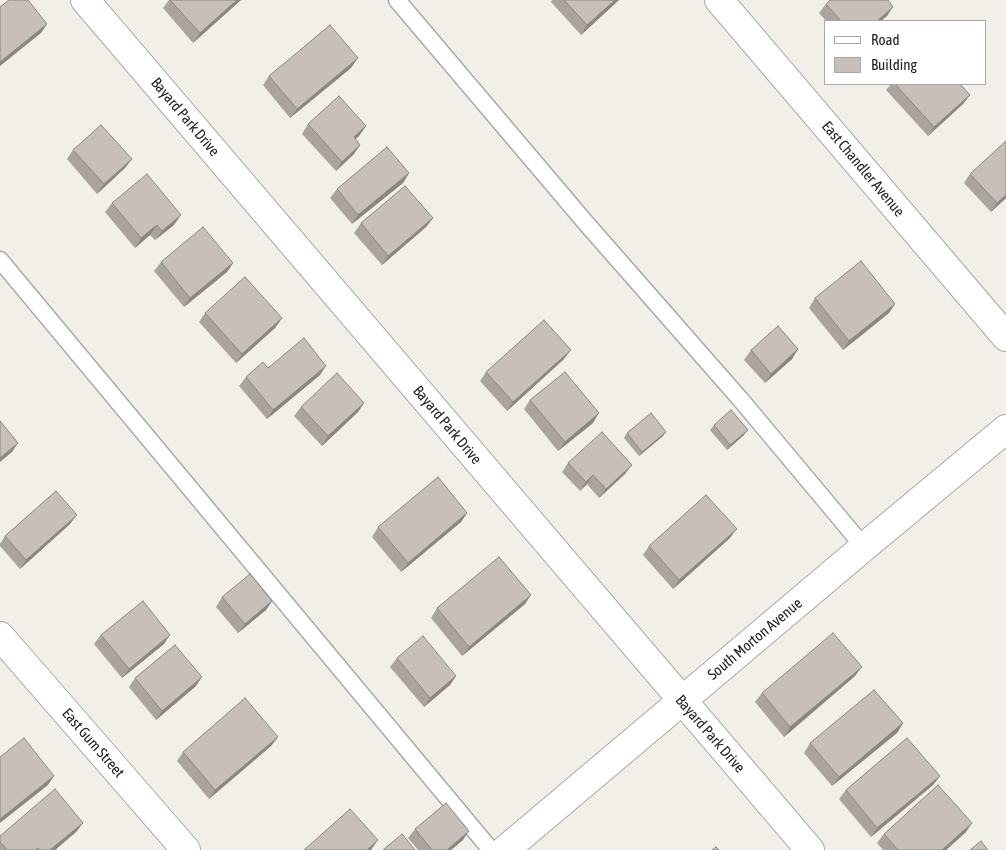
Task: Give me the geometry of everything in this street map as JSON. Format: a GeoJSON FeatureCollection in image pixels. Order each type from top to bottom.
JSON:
{"type":"FeatureCollection","features":[{"type":"Feature","properties":{"kind":"street","name":"Bayard Park Drive"},"geometry":{"type":"LineString","coordinates":[[85,0],[810,850]]}},
{"type":"Feature","properties":{"kind":"street","name":"East Chandler Avenue"},"geometry":{"type":"LineString","coordinates":[[719,0],[1006,338]]}},
{"type":"Feature","properties":{"kind":"street","name":"South Morton Avenue"},"geometry":{"type":"LineString","coordinates":[[506,850],[1006,429]]}},
{"type":"Feature","properties":{"kind":"street","name":"East Gum Street"},"geometry":{"type":"LineString","coordinates":[[0,636],[186,850]]}},
{"type":"Feature","properties":{"kind":"lane"},"geometry":{"type":"LineString","coordinates":[[397,0],[585,222],[741,400],[864,547]]}},
{"type":"Feature","properties":{"kind":"lane"},"geometry":{"type":"LineString","coordinates":[[0,260],[491,850]]}},
{"type":"Feature","properties":{"kind":"building"},"geometry":{"type":"Polygon","coordinates":[[[9,0],[28,0],[47,24],[0,62],[0,7],[9,0]]]}},
{"type":"Feature","properties":{"kind":"building"},"geometry":{"type":"Polygon","coordinates":[[[170,0],[237,0],[200,33],[170,0]]]}},
{"type":"Feature","properties":{"kind":"building"},"geometry":{"type":"Polygon","coordinates":[[[564,0],[615,0],[587,25],[564,0]]]}},
{"type":"Feature","properties":{"kind":"building"},"geometry":{"type":"Polygon","coordinates":[[[830,0],[888,0],[893,7],[878,20],[840,20],[826,4],[830,0]]]}},
{"type":"Feature","properties":{"kind":"building"},"geometry":{"type":"Polygon","coordinates":[[[330,25],[358,58],[297,109],[269,76],[330,25]]]}},
{"type":"Feature","properties":{"kind":"building"},"geometry":{"type":"Polygon","coordinates":[[[896,85],[961,85],[970,95],[934,127],[896,85]]]}},
{"type":"Feature","properties":{"kind":"building"},"geometry":{"type":"Polygon","coordinates":[[[339,96],[366,126],[354,137],[360,145],[342,162],[308,124],[339,96]]]}},
{"type":"Feature","properties":{"kind":"building"},"geometry":{"type":"Polygon","coordinates":[[[101,125],[132,159],[104,184],[73,150],[101,125]]]}},
{"type":"Feature","properties":{"kind":"building"},"geometry":{"type":"Polygon","coordinates":[[[1006,141],[1006,195],[997,203],[970,174],[1006,141]]]}},
{"type":"Feature","properties":{"kind":"building"},"geometry":{"type":"Polygon","coordinates":[[[387,147],[409,173],[358,215],[337,189],[387,147]]]}},
{"type":"Feature","properties":{"kind":"building"},"geometry":{"type":"Polygon","coordinates":[[[147,174],[181,215],[162,231],[157,225],[141,238],[112,203],[147,174]]]}},
{"type":"Feature","properties":{"kind":"building"},"geometry":{"type":"Polygon","coordinates":[[[405,186],[433,218],[388,256],[361,223],[405,186]]]}},
{"type":"Feature","properties":{"kind":"building"},"geometry":{"type":"Polygon","coordinates":[[[203,227],[233,263],[190,298],[161,262],[203,227]]]}},
{"type":"Feature","properties":{"kind":"building"},"geometry":{"type":"Polygon","coordinates":[[[861,261],[895,304],[849,341],[815,298],[861,261]]]}},
{"type":"Feature","properties":{"kind":"building"},"geometry":{"type":"Polygon","coordinates":[[[245,277],[282,318],[242,354],[205,313],[245,277]]]}},
{"type":"Feature","properties":{"kind":"building"},"geometry":{"type":"Polygon","coordinates":[[[544,320],[571,350],[513,402],[486,372],[544,320]]]}},
{"type":"Feature","properties":{"kind":"building"},"geometry":{"type":"Polygon","coordinates":[[[778,326],[798,349],[771,374],[751,350],[778,326]]]}},
{"type":"Feature","properties":{"kind":"building"},"geometry":{"type":"Polygon","coordinates":[[[304,338],[326,366],[273,410],[246,377],[263,362],[268,368],[304,338]]]}},
{"type":"Feature","properties":{"kind":"building"},"geometry":{"type":"Polygon","coordinates":[[[565,372],[599,413],[565,442],[530,400],[565,372]]]}},
{"type":"Feature","properties":{"kind":"building"},"geometry":{"type":"Polygon","coordinates":[[[337,373],[364,403],[328,436],[301,407],[337,373]]]}},
{"type":"Feature","properties":{"kind":"building"},"geometry":{"type":"Polygon","coordinates":[[[731,410],[748,430],[730,445],[714,425],[731,410]]]}},
{"type":"Feature","properties":{"kind":"building"},"geometry":{"type":"Polygon","coordinates":[[[651,413],[666,432],[642,452],[627,433],[651,413]]]}},
{"type":"Feature","properties":{"kind":"building"},"geometry":{"type":"Polygon","coordinates":[[[0,421],[18,443],[0,458],[0,421]]]}},
{"type":"Feature","properties":{"kind":"building"},"geometry":{"type":"Polygon","coordinates":[[[602,432],[632,465],[606,489],[593,475],[586,482],[568,463],[602,432]]]}},
{"type":"Feature","properties":{"kind":"building"},"geometry":{"type":"Polygon","coordinates":[[[438,477],[467,513],[408,563],[378,527],[438,477]]]}},
{"type":"Feature","properties":{"kind":"building"},"geometry":{"type":"Polygon","coordinates":[[[56,491],[77,515],[26,560],[5,536],[56,491]]]}},
{"type":"Feature","properties":{"kind":"building"},"geometry":{"type":"Polygon","coordinates":[[[706,495],[737,529],[679,580],[649,546],[706,495]]]}},
{"type":"Feature","properties":{"kind":"building"},"geometry":{"type":"Polygon","coordinates":[[[499,557],[531,595],[469,647],[437,608],[499,557]]]}},
{"type":"Feature","properties":{"kind":"building"},"geometry":{"type":"Polygon","coordinates":[[[250,574],[272,601],[245,624],[222,597],[250,574]]]}},
{"type":"Feature","properties":{"kind":"building"},"geometry":{"type":"Polygon","coordinates":[[[143,601],[170,635],[129,669],[101,635],[143,601]]]}},
{"type":"Feature","properties":{"kind":"building"},"geometry":{"type":"Polygon","coordinates":[[[833,633],[862,667],[790,727],[762,693],[833,633]]]}},
{"type":"Feature","properties":{"kind":"building"},"geometry":{"type":"Polygon","coordinates":[[[423,636],[456,676],[430,698],[397,658],[423,636]]]}},
{"type":"Feature","properties":{"kind":"building"},"geometry":{"type":"Polygon","coordinates":[[[175,645],[202,677],[162,711],[135,678],[175,645]]]}},
{"type":"Feature","properties":{"kind":"building"},"geometry":{"type":"Polygon","coordinates":[[[874,690],[903,723],[839,777],[810,743],[874,690]]]}},
{"type":"Feature","properties":{"kind":"building"},"geometry":{"type":"Polygon","coordinates":[[[245,698],[278,737],[215,790],[183,752],[245,698]]]}},
{"type":"Feature","properties":{"kind":"building"},"geometry":{"type":"Polygon","coordinates":[[[24,738],[54,776],[0,819],[0,757],[24,738]]]}},
{"type":"Feature","properties":{"kind":"building"},"geometry":{"type":"Polygon","coordinates":[[[907,738],[940,776],[877,828],[846,790],[907,738]]]}},
{"type":"Feature","properties":{"kind":"building"},"geometry":{"type":"Polygon","coordinates":[[[938,785],[972,823],[942,850],[898,850],[884,834],[938,785]]]}},
{"type":"Feature","properties":{"kind":"building"},"geometry":{"type":"Polygon","coordinates":[[[55,789],[83,823],[50,850],[40,850],[38,848],[35,850],[7,850],[0,842],[0,836],[55,789]]]}},
{"type":"Feature","properties":{"kind":"building"},"geometry":{"type":"Polygon","coordinates":[[[446,803],[469,831],[447,850],[432,850],[415,829],[446,803]]]}},
{"type":"Feature","properties":{"kind":"building"},"geometry":{"type":"Polygon","coordinates":[[[350,809],[378,840],[367,850],[304,850],[350,809]]]}},
{"type":"Feature","properties":{"kind":"building"},"geometry":{"type":"Polygon","coordinates":[[[402,834],[415,850],[383,850],[402,834]]]}},
{"type":"Feature","properties":{"kind":"building"},"geometry":{"type":"Polygon","coordinates":[[[981,841],[988,850],[970,850],[981,841]]]}}]}
